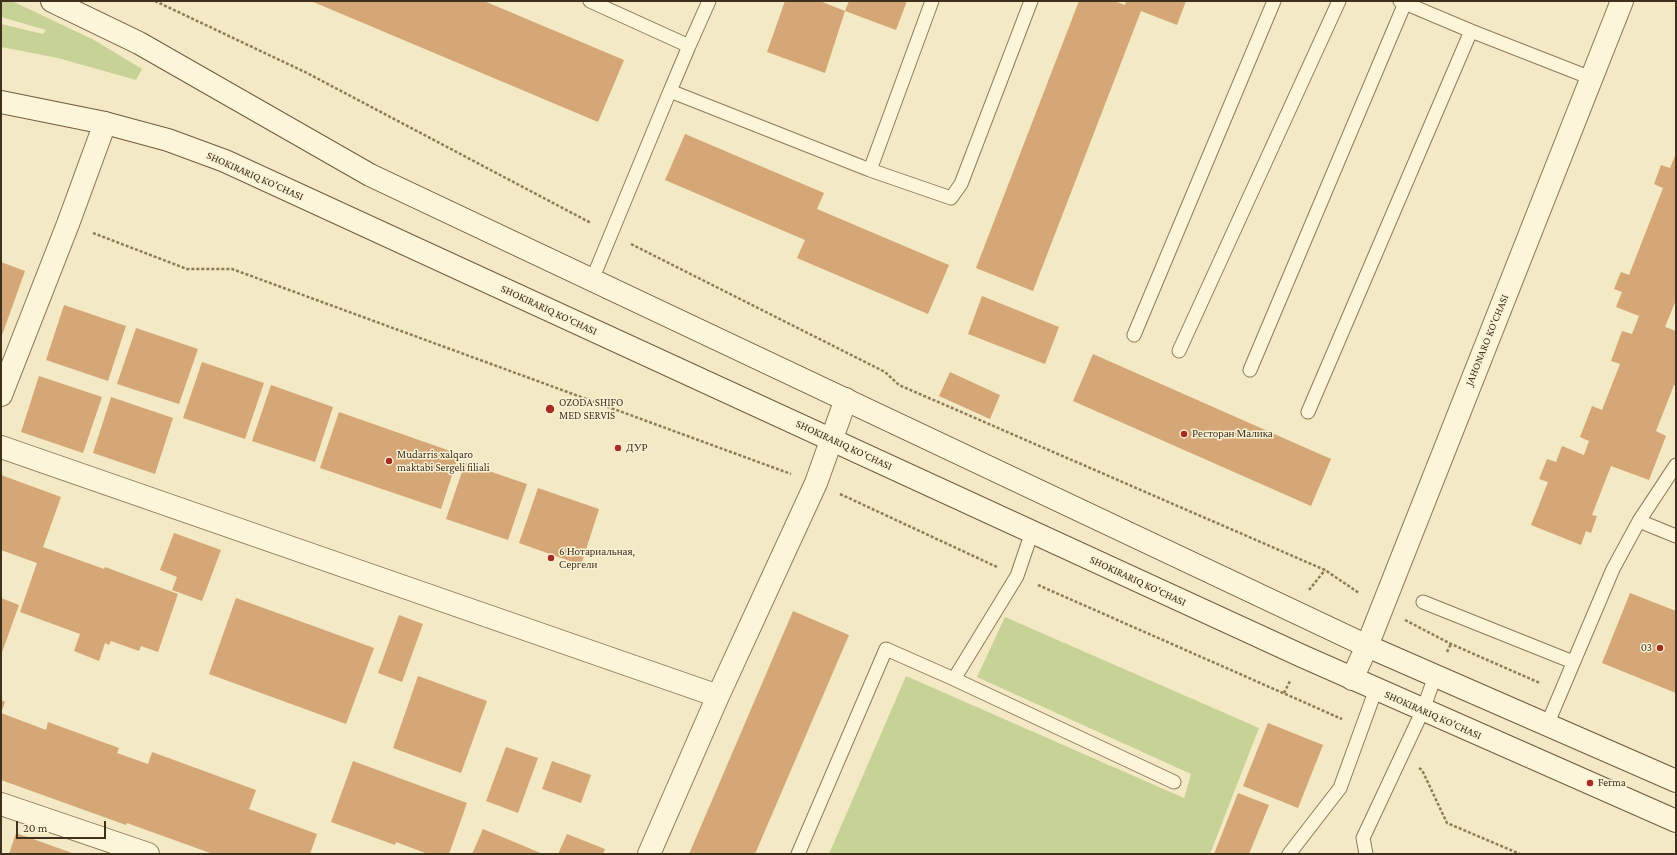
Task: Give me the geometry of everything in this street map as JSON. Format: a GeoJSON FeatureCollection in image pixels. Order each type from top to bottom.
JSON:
{"type":"FeatureCollection","features":[{"type":"Feature","properties":{"kind":"main road"},"geometry":{"type":"LineString","coordinates":[[52,1],[139,43],[370,175],[1367,646],[1676,781]]}},
{"type":"Feature","properties":{"kind":"main road","name":"JAHONARO KO'CHASI"},"geometry":{"type":"LineString","coordinates":[[1352,679],[1367,646],[1622,1]]}},
{"type":"Feature","properties":{"kind":"main road","name":"SHOKIRARIQ KO'CHASI"},"geometry":{"type":"LineString","coordinates":[[1,102],[105,123],[168,140],[225,161],[1352,679],[1676,821]]}},
{"type":"Feature","properties":{"kind":"main road"},"geometry":{"type":"LineString","coordinates":[[1,395],[68,224],[105,123]]}},
{"type":"Feature","properties":{"kind":"main road"},"geometry":{"type":"LineString","coordinates":[[649,854],[718,696],[816,483],[846,400]]}},
{"type":"Feature","properties":{"kind":"main road"},"geometry":{"type":"LineString","coordinates":[[1,447],[718,696]]}},
{"type":"Feature","properties":{"kind":"main road"},"geometry":{"type":"LineString","coordinates":[[1,804],[148,854]]}},
{"type":"Feature","properties":{"kind":"lane"},"geometry":{"type":"LineString","coordinates":[[590,1],[689,46]]}},
{"type":"Feature","properties":{"kind":"lane"},"geometry":{"type":"LineString","coordinates":[[592,280],[709,1]]}},
{"type":"Feature","properties":{"kind":"lane"},"geometry":{"type":"LineString","coordinates":[[870,170],[932,1]]}},
{"type":"Feature","properties":{"kind":"lane"},"geometry":{"type":"LineString","coordinates":[[670,91],[870,170],[951,198],[961,184],[1031,1]]}},
{"type":"Feature","properties":{"kind":"lane"},"geometry":{"type":"LineString","coordinates":[[1134,335],[1274,1]]}},
{"type":"Feature","properties":{"kind":"lane"},"geometry":{"type":"LineString","coordinates":[[1179,351],[1339,1]]}},
{"type":"Feature","properties":{"kind":"lane"},"geometry":{"type":"LineString","coordinates":[[1250,370],[1402,2],[1591,78]]}},
{"type":"Feature","properties":{"kind":"lane"},"geometry":{"type":"LineString","coordinates":[[1308,412],[1471,31]]}},
{"type":"Feature","properties":{"kind":"lane"},"geometry":{"type":"LineString","coordinates":[[1547,725],[1613,569],[1639,521],[1676,465]]}},
{"type":"Feature","properties":{"kind":"lane"},"geometry":{"type":"LineString","coordinates":[[1639,521],[1676,536]]}},
{"type":"Feature","properties":{"kind":"lane"},"geometry":{"type":"LineString","coordinates":[[954,680],[1017,576],[1032,532]]}},
{"type":"Feature","properties":{"kind":"lane"},"geometry":{"type":"LineString","coordinates":[[1423,602],[1573,662]]}},
{"type":"Feature","properties":{"kind":"lane"},"geometry":{"type":"LineString","coordinates":[[798,854],[886,649],[1174,782]]}},
{"type":"Feature","properties":{"kind":"lane"},"geometry":{"type":"LineString","coordinates":[[1366,854],[1363,838],[1423,710],[1435,676]]}},
{"type":"Feature","properties":{"kind":"lane"},"geometry":{"type":"LineString","coordinates":[[1289,854],[1340,788],[1376,689]]}},
{"type":"Feature","properties":{"kind":"path"},"geometry":{"type":"LineString","coordinates":[[155,1],[307,73],[612,234],[885,372],[899,385],[1325,570],[1381,608],[1451,644],[1560,692]]}},
{"type":"Feature","properties":{"kind":"green space"},"geometry":{"type":"Polygon","coordinates":[[[1,1],[12,1],[94,40],[142,69],[136,80],[58,58],[1,47],[1,24],[43,34],[46,30],[1,17],[1,1]]]}},
{"type":"Feature","properties":{"kind":"green space"},"geometry":{"type":"Polygon","coordinates":[[[1005,617],[1259,728],[1210,854],[829,854],[906,676],[1184,798],[1191,774],[977,677],[1005,617]]]}},
{"type":"Feature","properties":{"kind":"building"},"geometry":{"type":"Polygon","coordinates":[[[311,1],[484,1],[624,60],[598,122],[311,1]]]}},
{"type":"Feature","properties":{"kind":"building"},"geometry":{"type":"Polygon","coordinates":[[[785,1],[820,1],[845,11],[825,73],[767,52],[785,1]]]}},
{"type":"Feature","properties":{"kind":"building"},"geometry":{"type":"Polygon","coordinates":[[[849,1],[907,1],[896,30],[845,11],[849,1]]]}},
{"type":"Feature","properties":{"kind":"building"},"geometry":{"type":"Polygon","coordinates":[[[1079,1],[1114,1],[1125,5],[1126,1],[1186,1],[1177,25],[1141,11],[1033,291],[976,268],[1079,1]]]}},
{"type":"Feature","properties":{"kind":"building"},"geometry":{"type":"Polygon","coordinates":[[[685,134],[824,193],[817,209],[949,265],[928,314],[797,258],[805,240],[665,180],[685,134]]]}},
{"type":"Feature","properties":{"kind":"building"},"geometry":{"type":"Polygon","coordinates":[[[1676,153],[1676,300],[1665,327],[1676,331],[1676,386],[1674,385],[1656,431],[1666,436],[1649,480],[1611,466],[1592,515],[1597,516],[1591,533],[1586,531],[1581,545],[1531,525],[1548,482],[1539,479],[1547,459],[1556,462],[1562,446],[1584,455],[1589,441],[1580,437],[1592,406],[1602,410],[1620,364],[1611,361],[1622,331],[1632,334],[1639,316],[1616,307],[1622,292],[1614,289],[1621,272],[1629,275],[1663,188],[1654,184],[1661,165],[1670,168],[1676,153]]]}},
{"type":"Feature","properties":{"kind":"building"},"geometry":{"type":"Polygon","coordinates":[[[1,262],[25,271],[1,338],[1,262]]]}},
{"type":"Feature","properties":{"kind":"building"},"geometry":{"type":"Polygon","coordinates":[[[982,296],[1059,327],[1045,364],[968,334],[982,296]]]}},
{"type":"Feature","properties":{"kind":"building"},"geometry":{"type":"Polygon","coordinates":[[[64,305],[126,326],[108,381],[46,360],[64,305]]]}},
{"type":"Feature","properties":{"kind":"building"},"geometry":{"type":"Polygon","coordinates":[[[136,328],[198,349],[179,404],[117,384],[136,328]]]}},
{"type":"Feature","properties":{"kind":"building"},"geometry":{"type":"Polygon","coordinates":[[[1093,354],[1331,459],[1311,506],[1073,401],[1093,354]]]}},
{"type":"Feature","properties":{"kind":"building"},"geometry":{"type":"Polygon","coordinates":[[[202,362],[264,383],[245,439],[183,418],[202,362]]]}},
{"type":"Feature","properties":{"kind":"building"},"geometry":{"type":"Polygon","coordinates":[[[950,372],[1000,395],[990,419],[939,396],[950,372]]]}},
{"type":"Feature","properties":{"kind":"building"},"geometry":{"type":"Polygon","coordinates":[[[39,376],[102,397],[83,453],[21,432],[39,376]]]}},
{"type":"Feature","properties":{"kind":"building"},"geometry":{"type":"Polygon","coordinates":[[[271,385],[333,407],[315,462],[252,441],[271,385]]]}},
{"type":"Feature","properties":{"kind":"building"},"geometry":{"type":"Polygon","coordinates":[[[111,397],[173,418],[155,474],[93,453],[111,397]]]}},
{"type":"Feature","properties":{"kind":"building","name":"Mudarris xalqaro maktabi Sergeli filiali"},"geometry":{"type":"Polygon","coordinates":[[[339,412],[459,454],[441,509],[320,468],[339,412]]]}},
{"type":"Feature","properties":{"kind":"building"},"geometry":{"type":"Polygon","coordinates":[[[465,463],[527,484],[508,540],[446,519],[465,463]]]}},
{"type":"Feature","properties":{"kind":"building"},"geometry":{"type":"Polygon","coordinates":[[[1,475],[61,497],[43,547],[104,569],[105,567],[178,594],[158,652],[141,646],[139,651],[111,641],[109,645],[105,643],[99,661],[74,651],[80,634],[20,612],[37,563],[1,550],[1,475]]]}},
{"type":"Feature","properties":{"kind":"building"},"geometry":{"type":"Polygon","coordinates":[[[538,488],[599,509],[581,565],[519,543],[538,488]]]}},
{"type":"Feature","properties":{"kind":"building"},"geometry":{"type":"Polygon","coordinates":[[[174,533],[221,550],[202,601],[172,590],[177,577],[160,570],[174,533]]]}},
{"type":"Feature","properties":{"kind":"building"},"geometry":{"type":"Polygon","coordinates":[[[1630,593],[1676,611],[1676,693],[1602,663],[1630,593]]]}},
{"type":"Feature","properties":{"kind":"building"},"geometry":{"type":"Polygon","coordinates":[[[1,598],[19,605],[1,655],[1,598]]]}},
{"type":"Feature","properties":{"kind":"building"},"geometry":{"type":"Polygon","coordinates":[[[236,598],[374,648],[346,724],[209,674],[236,598]]]}},
{"type":"Feature","properties":{"kind":"building"},"geometry":{"type":"Polygon","coordinates":[[[793,611],[849,635],[755,854],[689,854],[793,611]]]}},
{"type":"Feature","properties":{"kind":"building"},"geometry":{"type":"Polygon","coordinates":[[[399,615],[423,624],[402,682],[378,673],[399,615]]]}},
{"type":"Feature","properties":{"kind":"building"},"geometry":{"type":"Polygon","coordinates":[[[418,676],[487,701],[461,773],[393,748],[418,676]]]}},
{"type":"Feature","properties":{"kind":"building"},"geometry":{"type":"Polygon","coordinates":[[[1,700],[5,702],[1,713],[1,700]]]}},
{"type":"Feature","properties":{"kind":"building"},"geometry":{"type":"Polygon","coordinates":[[[1,713],[46,730],[48,722],[119,748],[117,753],[148,764],[152,752],[256,790],[249,809],[317,834],[310,854],[213,854],[127,823],[126,825],[1,780],[1,713]]]}},
{"type":"Feature","properties":{"kind":"building"},"geometry":{"type":"Polygon","coordinates":[[[1268,723],[1323,745],[1298,808],[1243,786],[1268,723]]]}},
{"type":"Feature","properties":{"kind":"building"},"geometry":{"type":"Polygon","coordinates":[[[506,747],[538,758],[518,813],[486,801],[506,747]]]}},
{"type":"Feature","properties":{"kind":"building"},"geometry":{"type":"Polygon","coordinates":[[[353,761],[467,803],[449,854],[428,854],[396,842],[395,845],[331,822],[353,761]]]}},
{"type":"Feature","properties":{"kind":"building"},"geometry":{"type":"Polygon","coordinates":[[[552,761],[591,775],[581,803],[542,789],[552,761]]]}},
{"type":"Feature","properties":{"kind":"building"},"geometry":{"type":"Polygon","coordinates":[[[1238,793],[1269,805],[1249,854],[1214,854],[1238,793]]]}},
{"type":"Feature","properties":{"kind":"building"},"geometry":{"type":"Polygon","coordinates":[[[483,829],[543,854],[472,854],[483,829]]]}},
{"type":"Feature","properties":{"kind":"building"},"geometry":{"type":"Polygon","coordinates":[[[16,833],[75,854],[9,854],[16,833]]]}},
{"type":"Feature","properties":{"kind":"building"},"geometry":{"type":"Polygon","coordinates":[[[567,834],[605,849],[603,854],[558,854],[567,834]]]}},
{"type":"Feature","properties":{"kind":"place","name":"OZODA SHIFO MED SERVIS"},"geometry":{"type":"Point","coordinates":[550,409]}},
{"type":"Feature","properties":{"kind":"place","name":"Ресторан Малика"},"geometry":{"type":"Point","coordinates":[1184,434]}},
{"type":"Feature","properties":{"kind":"place","name":"ДУР"},"geometry":{"type":"Point","coordinates":[618,448]}},
{"type":"Feature","properties":{"kind":"place","name":"Mudarris xalqaro maktabi Sergeli filiali"},"geometry":{"type":"Point","coordinates":[389,461]}},
{"type":"Feature","properties":{"kind":"place","name":"6 Нотариальная, Сергели"},"geometry":{"type":"Point","coordinates":[551,558]}},
{"type":"Feature","properties":{"kind":"place","name":"03"},"geometry":{"type":"Point","coordinates":[1660,648]}},
{"type":"Feature","properties":{"kind":"place","name":"Ferma"},"geometry":{"type":"Point","coordinates":[1590,783]}}]}
